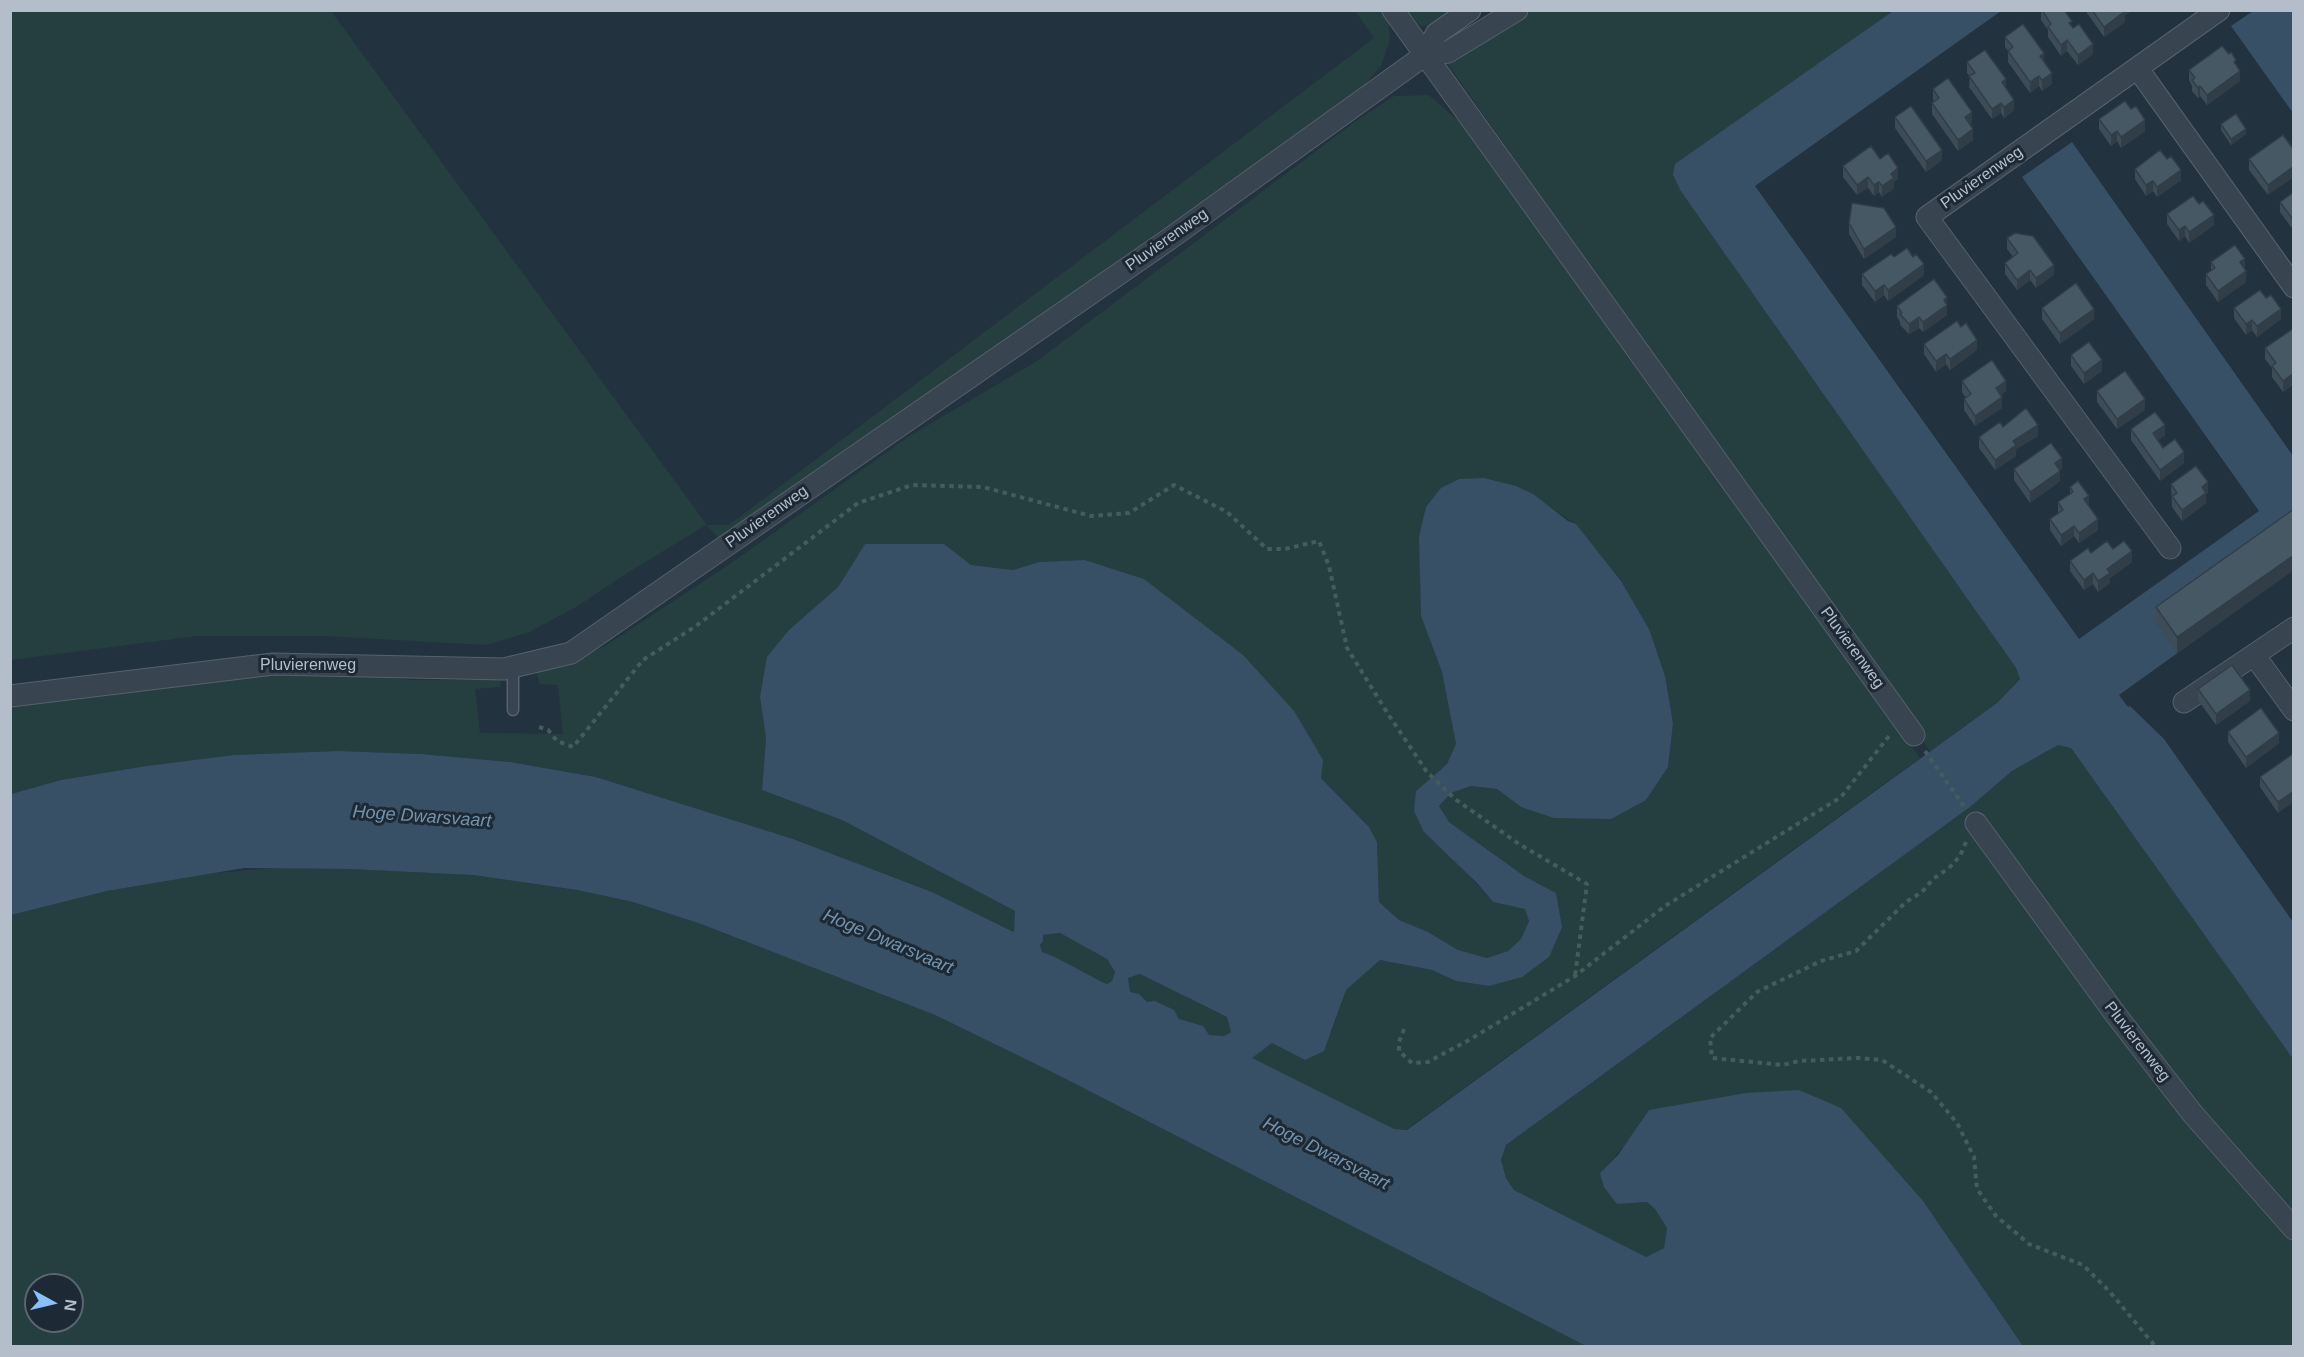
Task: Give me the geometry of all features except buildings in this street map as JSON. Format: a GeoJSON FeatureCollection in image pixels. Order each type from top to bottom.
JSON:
{"type":"FeatureCollection","features":[{"type":"Feature","properties":{"kind":"street"},"geometry":{"type":"LineString","coordinates":[[1393,10],[1425,55]]}},
{"type":"Feature","properties":{"kind":"street","name":"Pluvierenweg"},"geometry":{"type":"LineString","coordinates":[[10,696],[273,664],[504,669],[571,652],[1165,242],[1425,55],[1436,34],[1470,10]]}},
{"type":"Feature","properties":{"kind":"street","name":"Pluvierenweg"},"geometry":{"type":"LineString","coordinates":[[1425,55],[1448,52],[1517,10]]}},
{"type":"Feature","properties":{"kind":"street","name":"Pluvierenweg"},"geometry":{"type":"LineString","coordinates":[[2170,548],[1927,217],[2219,10]]}},
{"type":"Feature","properties":{"kind":"street","name":"Pluvierenweg"},"geometry":{"type":"LineString","coordinates":[[1425,55],[1909,727]]}},
{"type":"Feature","properties":{"kind":"street"},"geometry":{"type":"LineString","coordinates":[[2138,69],[2294,286]]}},
{"type":"Feature","properties":{"kind":"street"},"geometry":{"type":"LineString","coordinates":[[2184,702],[2294,628]]}},
{"type":"Feature","properties":{"kind":"street"},"geometry":{"type":"LineString","coordinates":[[2254,655],[2294,710]]}},
{"type":"Feature","properties":{"kind":"street","name":"Pluvierenweg"},"geometry":{"type":"LineString","coordinates":[[1976,823],[2116,1015],[2192,1113],[2294,1229]]}},
{"type":"Feature","properties":{"kind":"lane"},"geometry":{"type":"LineString","coordinates":[[513,667],[513,710]]}},
{"type":"Feature","properties":{"kind":"path"},"geometry":{"type":"LineString","coordinates":[[539,727],[548,730],[557,741],[573,747],[643,660],[696,626],[858,503],[912,485],[983,487],[1091,516],[1129,513],[1174,485],[1227,512],[1267,549],[1285,549],[1319,541],[1329,566],[1347,648],[1427,772],[1455,800],[1519,844],[1587,884],[1575,976]]}},
{"type":"Feature","properties":{"kind":"path"},"geometry":{"type":"LineString","coordinates":[[1404,1029],[1399,1042],[1399,1051],[1412,1063],[1428,1062],[1469,1040],[1575,976],[1665,906],[1841,797],[1909,727],[1976,823],[1968,829],[1960,856],[1933,879],[1922,892],[1906,902],[1856,951],[1821,961],[1758,992],[1710,1038],[1712,1058],[1782,1065],[1799,1060],[1858,1058],[1882,1060],[1931,1092],[1957,1123],[1974,1157],[1977,1189],[1996,1216],[2029,1244],[2083,1265],[2110,1292],[2155,1347]]}},
{"type":"Feature","properties":{"kind":"green space"},"geometry":{"type":"Polygon","coordinates":[[[10,11],[331,11],[707,525],[729,525],[1374,38],[1355,11],[1399,11],[1388,19],[1390,39],[1381,66],[1363,87],[722,541],[706,525],[576,607],[529,632],[487,645],[324,636],[197,636],[11,660],[10,11]]]}},
{"type":"Feature","properties":{"kind":"green space"},"geometry":{"type":"Polygon","coordinates":[[[1406,11],[1459,11],[1436,27],[1421,26],[1406,11]]]}},
{"type":"Feature","properties":{"kind":"green space"},"geometry":{"type":"Polygon","coordinates":[[[1529,11],[1893,11],[1786,87],[1673,175],[1680,190],[2016,668],[2020,678],[1997,703],[1930,751],[1445,60],[1529,11]]]}},
{"type":"Feature","properties":{"kind":"green space"},"geometry":{"type":"Polygon","coordinates":[[[1429,95],[1463,125],[1920,758],[1406,1130],[1394,1129],[1251,1058],[1272,1043],[1305,1060],[1332,1031],[1346,990],[1380,960],[1432,970],[1456,981],[1489,986],[1556,893],[1524,876],[1449,822],[1439,806],[1451,793],[1471,786],[1497,789],[1521,807],[1646,800],[1668,767],[1673,724],[1649,629],[1621,581],[1576,524],[1516,486],[1484,478],[1459,479],[1420,568],[1421,616],[1442,672],[1456,744],[1447,764],[1416,791],[1454,859],[1493,902],[1525,909],[1529,921],[1521,939],[1508,951],[1487,958],[1458,950],[1428,932],[1399,920],[1379,902],[1377,842],[1369,827],[1321,777],[1167,598],[1144,579],[1085,560],[1039,562],[1013,570],[971,565],[944,544],[865,544],[838,587],[789,630],[760,697],[766,738],[762,790],[842,820],[1015,911],[1015,932],[932,892],[793,839],[596,777],[510,762],[421,754],[338,751],[234,755],[61,780],[11,794],[11,706],[239,677],[292,674],[415,680],[500,680],[501,687],[475,689],[480,733],[563,734],[558,685],[540,684],[536,672],[605,646],[727,566],[908,437],[1037,361],[1356,121],[1394,96],[1429,95]]]}},
{"type":"Feature","properties":{"kind":"green space"},"geometry":{"type":"Polygon","coordinates":[[[2058,745],[2071,748],[2293,1059],[2293,1346],[2023,1346],[1923,1201],[1635,1134],[1600,1173],[1617,1204],[1647,1202],[1655,1209],[1667,1228],[1664,1248],[1646,1257],[1514,1190],[1506,1178],[1501,1160],[1506,1145],[1970,807],[2012,771],[2058,745]]]}},
{"type":"Feature","properties":{"kind":"green space"},"geometry":{"type":"Polygon","coordinates":[[[278,868],[350,869],[473,875],[576,890],[633,902],[701,924],[935,1015],[1054,1073],[1586,1346],[11,1346],[11,915],[107,891],[214,873],[278,868]]]}},
{"type":"Feature","properties":{"kind":"green space"},"geometry":{"type":"Polygon","coordinates":[[[1060,933],[1107,959],[1115,972],[1112,981],[1107,984],[1102,982],[1042,952],[1040,945],[1043,935],[1060,933]]]}},
{"type":"Feature","properties":{"kind":"green space"},"geometry":{"type":"Polygon","coordinates":[[[1140,974],[1227,1017],[1231,1032],[1224,1036],[1208,1035],[1179,1019],[1177,1014],[1147,1002],[1139,994],[1129,992],[1128,978],[1140,974]]]}},
{"type":"Feature","properties":{"kind":"water","name":"Hoge Dwarsvaart"},"geometry":{"type":"Polygon","coordinates":[[[1893,11],[2001,11],[1755,186],[2079,639],[2259,511],[2022,177],[2072,142],[2293,456],[2293,570],[2119,695],[2128,707],[2130,706],[2164,739],[2293,922],[2293,1059],[2071,748],[2058,745],[2012,771],[1970,807],[1506,1145],[1501,1160],[1506,1178],[1514,1190],[1646,1257],[1664,1248],[1667,1228],[1655,1209],[1647,1202],[1617,1204],[1604,1187],[1600,1173],[1618,1155],[1649,1110],[1746,1093],[1799,1090],[1841,1108],[1923,1201],[2023,1346],[1586,1346],[1054,1073],[935,1015],[701,924],[633,902],[577,890],[473,875],[350,869],[244,868],[107,891],[11,915],[11,794],[61,780],[147,766],[234,755],[338,751],[421,754],[510,762],[596,777],[793,839],[932,892],[1014,932],[1015,911],[842,820],[762,790],[766,738],[760,697],[767,657],[789,630],[838,587],[865,544],[944,544],[971,565],[1013,570],[1039,562],[1085,560],[1144,579],[1243,655],[1294,711],[1323,760],[1321,778],[1369,827],[1377,842],[1379,902],[1399,920],[1428,932],[1458,950],[1487,958],[1508,951],[1521,939],[1529,921],[1525,909],[1493,902],[1477,883],[1424,832],[1414,811],[1416,791],[1447,764],[1456,744],[1442,672],[1421,616],[1419,537],[1426,507],[1441,488],[1459,479],[1484,478],[1516,486],[1533,494],[1568,521],[1576,524],[1621,581],[1649,629],[1665,676],[1673,724],[1668,767],[1646,800],[1611,819],[1554,818],[1521,807],[1497,789],[1471,786],[1451,793],[1439,806],[1449,822],[1524,876],[1556,893],[1562,927],[1549,957],[1522,977],[1489,986],[1456,981],[1432,970],[1380,960],[1346,990],[1324,1051],[1305,1060],[1272,1043],[1252,1058],[1394,1129],[1407,1130],[1997,703],[2020,679],[2016,668],[1680,190],[1673,175],[1675,164],[1893,11]],[[1060,933],[1043,935],[1040,945],[1042,952],[1102,982],[1107,984],[1112,981],[1115,972],[1107,959],[1060,933]],[[1140,974],[1128,978],[1130,992],[1139,994],[1147,1002],[1155,1001],[1174,1010],[1179,1019],[1203,1026],[1209,1035],[1224,1036],[1231,1032],[1227,1017],[1140,974]]]}},
{"type":"Feature","properties":{"kind":"water"},"geometry":{"type":"Polygon","coordinates":[[[2253,11],[2293,11],[2293,113],[2231,26],[2253,11]]]}}]}
